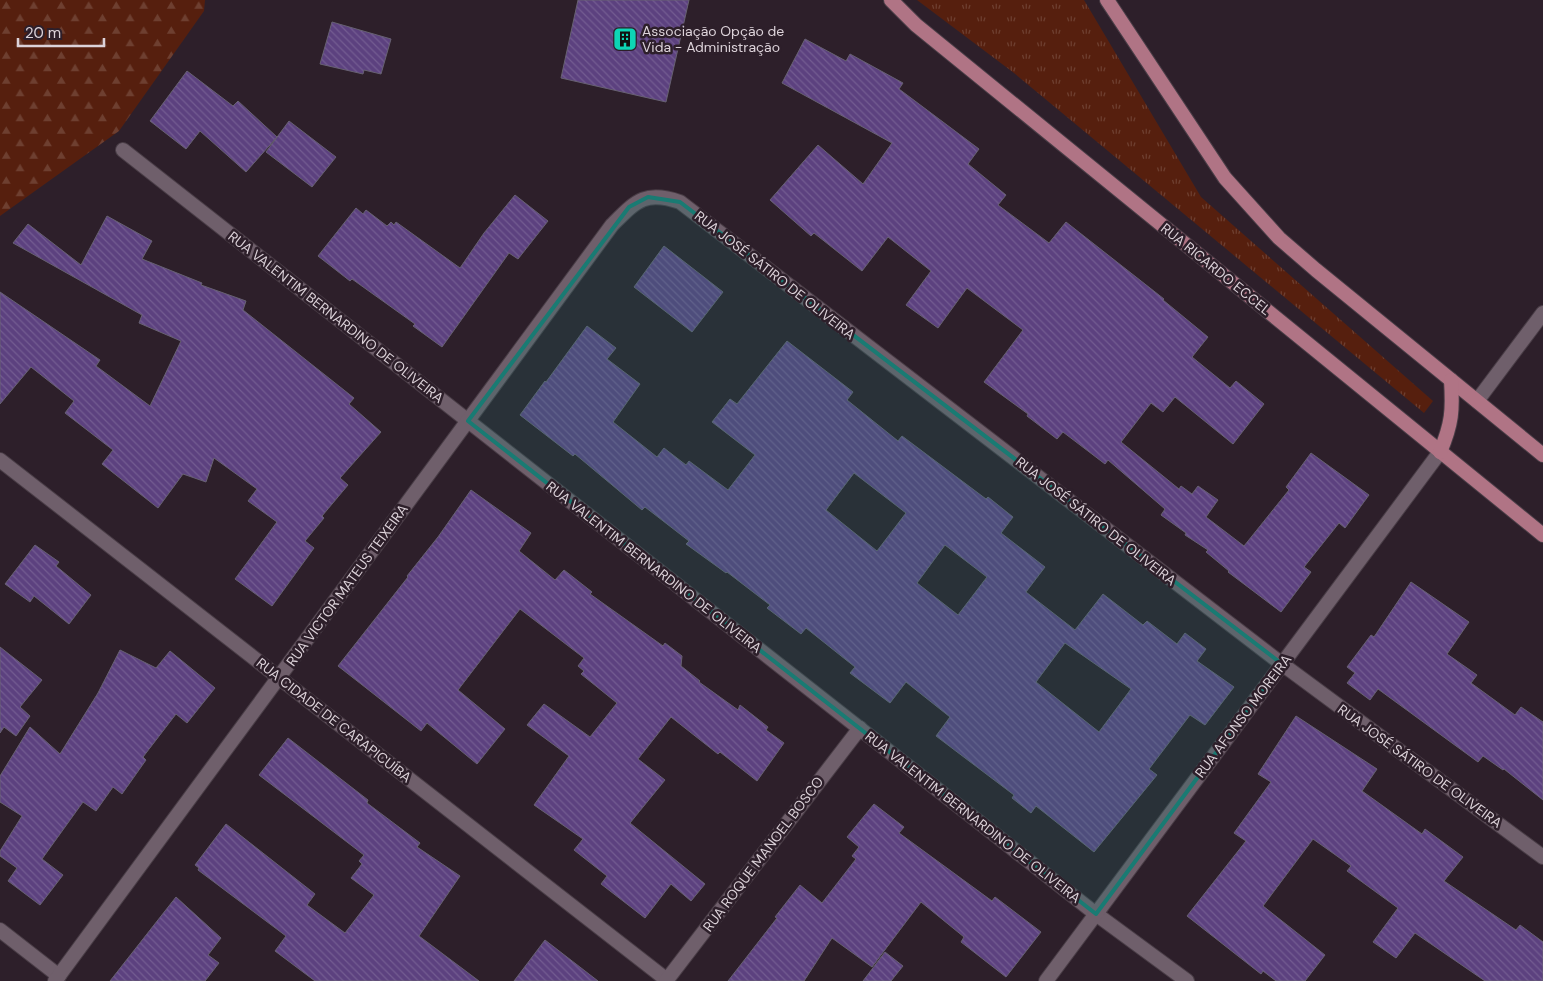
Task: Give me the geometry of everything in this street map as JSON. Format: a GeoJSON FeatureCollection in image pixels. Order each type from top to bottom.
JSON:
{"type":"FeatureCollection","features":[{"type":"Feature","properties":{"kind":"main road","name":"RUA RICARDO ECCEL"},"geometry":{"type":"LineString","coordinates":[[891,0],[916,25],[1543,535]]}},
{"type":"Feature","properties":{"kind":"main road"},"geometry":{"type":"LineString","coordinates":[[1107,0],[1224,178],[1273,232],[1316,270],[1543,455]]}},
{"type":"Feature","properties":{"kind":"main road"},"geometry":{"type":"LineString","coordinates":[[1119,0],[1133,38]]}},
{"type":"Feature","properties":{"kind":"main road"},"geometry":{"type":"LineString","coordinates":[[1440,452],[1449,431],[1453,407],[1451,380]]}},
{"type":"Feature","properties":{"kind":"street","name":"RUA VALENTIM BERNARDINO DE OLIVEIRA"},"geometry":{"type":"LineString","coordinates":[[123,150],[1096,914],[1187,981]]}},
{"type":"Feature","properties":{"kind":"street","name":"RUA JOSÉ SÁTIRO DE OLIVEIRA"},"geometry":{"type":"LineString","coordinates":[[648,197],[664,196],[680,202],[1282,664],[1543,857]]}},
{"type":"Feature","properties":{"kind":"street","name":"RUA VICTOR MATEUS TEIXEIRA"},"geometry":{"type":"LineString","coordinates":[[57,978],[612,225],[630,207],[648,197]]}},
{"type":"Feature","properties":{"kind":"street"},"geometry":{"type":"LineString","coordinates":[[1477,401],[1543,313]]}},
{"type":"Feature","properties":{"kind":"street","name":"RUA AFONSO MOREIRA"},"geometry":{"type":"LineString","coordinates":[[1046,981],[1440,452]]}},
{"type":"Feature","properties":{"kind":"street","name":"RUA CIDADE DE CARAPICUÍBA"},"geometry":{"type":"LineString","coordinates":[[0,460],[667,980]]}},
{"type":"Feature","properties":{"kind":"street","name":"RUA ROQUE MANOEL BOSCO"},"geometry":{"type":"LineString","coordinates":[[667,980],[860,728]]}},
{"type":"Feature","properties":{"kind":"street"},"geometry":{"type":"LineString","coordinates":[[0,930],[57,978]]}},
{"type":"Feature","properties":{"kind":"highlighted area"},"geometry":{"type":"Polygon","coordinates":[[[648,197],[680,202],[1282,664],[1096,914],[468,421],[629,207],[648,197]]]}},
{"type":"Feature","properties":{"kind":"green space"},"geometry":{"type":"Polygon","coordinates":[[[0,0],[205,0],[204,11],[119,131],[0,216],[0,0]]]}},
{"type":"Feature","properties":{"kind":"green space"},"geometry":{"type":"Polygon","coordinates":[[[917,0],[1084,0],[1201,197],[1433,401],[1424,413],[1014,73],[917,0]]]}},
{"type":"Feature","properties":{"kind":"building","name":"Associação Opção de Vida - Administração"},"geometry":{"type":"Polygon","coordinates":[[[578,0],[689,0],[666,102],[561,78],[578,0]]]}},
{"type":"Feature","properties":{"kind":"building"},"geometry":{"type":"Polygon","coordinates":[[[332,22],[391,39],[381,74],[364,70],[363,74],[320,64],[332,22]]]}},
{"type":"Feature","properties":{"kind":"building"},"geometry":{"type":"Polygon","coordinates":[[[805,39],[846,61],[850,54],[903,83],[899,89],[979,149],[968,164],[1006,195],[998,205],[1049,243],[1066,222],[1164,299],[1208,337],[1192,357],[1230,388],[1236,381],[1264,404],[1233,444],[1175,397],[1163,412],[1151,403],[1121,442],[1179,489],[1181,486],[1192,494],[1198,486],[1218,500],[1206,517],[1244,546],[1289,490],[1286,487],[1311,453],[1369,495],[1345,528],[1339,523],[1304,567],[1311,572],[1281,612],[1228,572],[1206,552],[1208,550],[1185,535],[1186,533],[1161,515],[1165,509],[1108,460],[1105,464],[1063,432],[1057,439],[1027,416],[1028,414],[984,382],[1023,330],[967,288],[938,328],[906,305],[931,271],[888,237],[862,271],[814,233],[811,236],[770,200],[818,145],[863,184],[892,143],[782,83],[805,39]]]}},
{"type":"Feature","properties":{"kind":"building"},"geometry":{"type":"Polygon","coordinates":[[[187,71],[233,106],[238,101],[277,137],[246,172],[200,131],[186,149],[150,121],[187,71]]]}},
{"type":"Feature","properties":{"kind":"building"},"geometry":{"type":"Polygon","coordinates":[[[289,121],[336,157],[312,187],[266,152],[289,121]]]}},
{"type":"Feature","properties":{"kind":"building"},"geometry":{"type":"Polygon","coordinates":[[[515,195],[548,221],[518,259],[509,253],[442,347],[413,326],[415,324],[352,279],[350,281],[318,256],[356,208],[363,214],[366,210],[387,226],[391,222],[394,225],[396,222],[460,268],[484,233],[515,195]]]}},
{"type":"Feature","properties":{"kind":"building"},"geometry":{"type":"Polygon","coordinates":[[[107,216],[152,241],[142,259],[202,283],[201,285],[246,301],[243,310],[354,398],[349,404],[381,432],[340,478],[348,485],[322,516],[324,518],[305,541],[314,548],[272,606],[235,579],[277,522],[248,501],[257,489],[214,458],[206,482],[183,474],[158,508],[102,464],[113,450],[65,413],[74,401],[31,367],[0,404],[0,292],[100,360],[96,366],[150,406],[181,341],[139,323],[142,315],[13,243],[28,224],[81,265],[107,216]]]}},
{"type":"Feature","properties":{"kind":"building"},"geometry":{"type":"Polygon","coordinates":[[[664,246],[723,292],[692,332],[634,287],[664,246]]]}},
{"type":"Feature","properties":{"kind":"building"},"geometry":{"type":"Polygon","coordinates":[[[587,326],[616,348],[607,359],[640,384],[613,422],[657,457],[664,448],[686,465],[689,461],[728,490],[755,455],[712,422],[730,399],[737,404],[787,341],[853,392],[847,400],[898,441],[902,436],[1013,517],[1001,533],[1045,567],[1026,592],[1075,630],[1103,594],[1143,625],[1147,621],[1177,644],[1185,633],[1206,649],[1197,661],[1234,687],[1205,725],[1190,715],[1149,769],[1157,775],[1094,852],[1036,806],[1031,813],[1012,798],[1014,795],[936,736],[950,717],[906,682],[890,703],[850,673],[855,667],[806,628],[801,634],[767,608],[770,605],[686,544],[689,541],[645,507],[642,510],[575,454],[573,456],[520,415],[587,326]],[[854,473],[826,510],[877,551],[906,513],[854,473]],[[945,545],[917,583],[958,615],[987,577],[945,545]],[[1065,643],[1036,682],[1099,732],[1131,689],[1065,643]]]}},
{"type":"Feature","properties":{"kind":"building"},"geometry":{"type":"Polygon","coordinates":[[[471,490],[531,533],[519,551],[555,580],[564,570],[592,592],[590,594],[663,646],[665,643],[682,656],[681,666],[699,682],[738,710],[740,705],[768,727],[766,730],[784,743],[757,781],[720,752],[718,754],[671,717],[638,759],[665,780],[630,823],[705,884],[691,901],[671,884],[645,918],[601,884],[607,876],[574,850],[583,839],[534,805],[569,756],[527,725],[544,704],[590,737],[617,703],[581,674],[584,671],[578,666],[584,658],[520,609],[458,690],[505,729],[477,764],[427,723],[421,731],[338,666],[408,577],[471,490]]]}},
{"type":"Feature","properties":{"kind":"building"},"geometry":{"type":"Polygon","coordinates":[[[35,545],[59,562],[56,566],[91,595],[69,624],[34,596],[30,602],[5,584],[35,545]]]}},
{"type":"Feature","properties":{"kind":"building"},"geometry":{"type":"Polygon","coordinates":[[[1411,582],[1469,622],[1447,654],[1477,675],[1471,683],[1515,715],[1521,707],[1543,722],[1543,800],[1504,769],[1483,756],[1478,762],[1378,689],[1370,700],[1347,683],[1355,673],[1347,667],[1371,635],[1374,637],[1411,582]]]}},
{"type":"Feature","properties":{"kind":"building"},"geometry":{"type":"Polygon","coordinates":[[[0,647],[42,680],[20,707],[30,716],[16,736],[4,727],[0,733],[0,647]]]}},
{"type":"Feature","properties":{"kind":"building"},"geometry":{"type":"Polygon","coordinates":[[[120,650],[156,668],[170,651],[215,688],[187,723],[176,714],[143,757],[146,760],[122,794],[113,787],[96,811],[83,802],[42,859],[63,875],[40,905],[8,881],[17,868],[0,856],[0,851],[22,816],[0,802],[0,776],[30,727],[60,754],[98,693],[120,650]]]}},
{"type":"Feature","properties":{"kind":"building"},"geometry":{"type":"Polygon","coordinates":[[[1296,716],[1377,769],[1362,791],[1422,834],[1425,829],[1463,857],[1444,881],[1516,930],[1520,925],[1543,942],[1543,981],[1485,981],[1415,933],[1396,958],[1373,942],[1398,908],[1347,871],[1351,866],[1313,839],[1263,906],[1325,955],[1305,981],[1276,981],[1263,971],[1261,974],[1187,916],[1246,841],[1234,833],[1271,782],[1258,774],[1296,716]]]}},
{"type":"Feature","properties":{"kind":"building"},"geometry":{"type":"Polygon","coordinates":[[[288,738],[368,800],[367,803],[420,843],[417,847],[460,876],[419,936],[479,981],[315,981],[275,951],[286,936],[198,870],[199,868],[195,865],[226,824],[315,894],[307,905],[345,933],[374,895],[351,878],[362,864],[359,861],[364,855],[259,775],[288,738]]]}},
{"type":"Feature","properties":{"kind":"building"},"geometry":{"type":"Polygon","coordinates":[[[874,804],[904,827],[899,833],[992,901],[995,897],[1041,932],[1006,977],[961,942],[964,937],[921,902],[872,967],[832,938],[804,981],[728,981],[800,885],[822,903],[856,859],[852,856],[859,847],[847,837],[874,804]]]}},
{"type":"Feature","properties":{"kind":"building"},"geometry":{"type":"Polygon","coordinates":[[[176,897],[221,938],[208,955],[219,963],[205,981],[110,981],[176,897]]]}},
{"type":"Feature","properties":{"kind":"building"},"geometry":{"type":"Polygon","coordinates":[[[545,940],[598,981],[514,981],[545,940]]]}},
{"type":"Feature","properties":{"kind":"building"},"geometry":{"type":"Polygon","coordinates":[[[885,952],[903,966],[891,981],[863,981],[885,952]]]}},
{"type":"Feature","properties":{"kind":"place","name":"Associação Opção de Vida - Administração"},"geometry":{"type":"Point","coordinates":[625,39]}}]}
